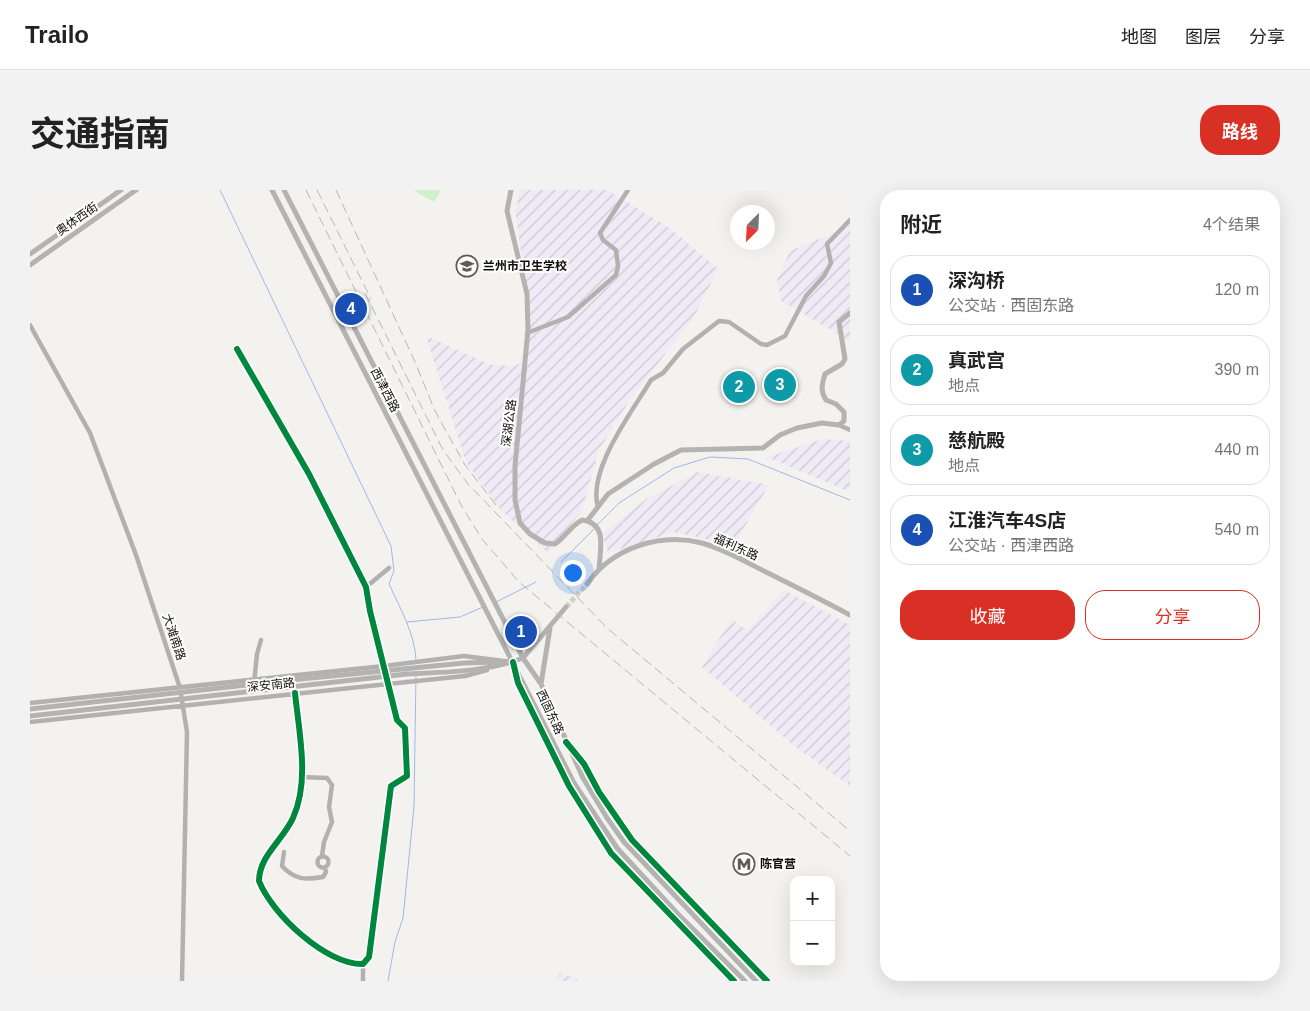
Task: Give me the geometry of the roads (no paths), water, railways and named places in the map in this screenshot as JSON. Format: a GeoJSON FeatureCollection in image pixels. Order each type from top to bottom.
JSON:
{"type":"FeatureCollection","features":[{"type":"Feature","properties":{"kind":"main road","name":"奥体西街"},"geometry":{"type":"LineString","coordinates":[[30,254],[121,190]]}},
{"type":"Feature","properties":{"kind":"main road","name":"奥体西街"},"geometry":{"type":"LineString","coordinates":[[30,265],[136,190]]}},
{"type":"Feature","properties":{"kind":"main road","name":"西津西路"},"geometry":{"type":"LineString","coordinates":[[272,190],[480,599]]}},
{"type":"Feature","properties":{"kind":"main road","name":"西津西路"},"geometry":{"type":"LineString","coordinates":[[284,190],[490,594]]}},
{"type":"Feature","properties":{"kind":"main road","name":"深湖公路"},"geometry":{"type":"LineString","coordinates":[[511,190],[508,212],[527,294],[527,333],[515,466],[515,500],[520,523],[530,534],[545,542],[555,544],[567,535],[578,522],[587,520]]}},
{"type":"Feature","properties":{"kind":"main road"},"geometry":{"type":"LineString","coordinates":[[599,569],[600,532],[587,520],[608,494],[654,464],[681,450],[763,448],[780,435],[797,428],[822,423],[839,425],[844,421],[844,412],[836,404],[826,400],[822,394],[822,385],[826,374],[842,364],[845,359],[839,322],[850,313]]}},
{"type":"Feature","properties":{"kind":"main road","name":"福利东路"},"geometry":{"type":"LineString","coordinates":[[587,584],[599,569],[621,553],[642,544],[665,540],[702,543],[724,551],[850,615]]}},
{"type":"Feature","properties":{"kind":"main road","name":"西固东路"},"geometry":{"type":"LineString","coordinates":[[490,594],[523,658],[541,684],[566,742],[602,810],[624,842],[756,981]]}},
{"type":"Feature","properties":{"kind":"main road","name":"西固东路"},"geometry":{"type":"LineString","coordinates":[[480,599],[574,783],[618,848],[677,913],[745,981]]}},
{"type":"Feature","properties":{"kind":"main road"},"geometry":{"type":"LineString","coordinates":[[512,662],[523,658],[566,607]]}},
{"type":"Feature","properties":{"kind":"main road"},"geometry":{"type":"LineString","coordinates":[[541,684],[551,627]]}},
{"type":"Feature","properties":{"kind":"main road"},"geometry":{"type":"LineString","coordinates":[[510,631],[524,640],[540,638]]}},
{"type":"Feature","properties":{"kind":"main road","name":"深安南路"},"geometry":{"type":"LineString","coordinates":[[30,709],[254,682],[464,663],[512,662]]}},
{"type":"Feature","properties":{"kind":"main road","name":"深安南路"},"geometry":{"type":"LineString","coordinates":[[407,669],[465,673],[512,662]]}},
{"type":"Feature","properties":{"kind":"main road","name":"深安南路"},"geometry":{"type":"LineString","coordinates":[[30,716],[182,702],[385,671]]}},
{"type":"Feature","properties":{"kind":"street"},"geometry":{"type":"LineString","coordinates":[[527,333],[568,317],[616,275],[618,266],[616,250],[604,240],[600,233],[628,190]]}},
{"type":"Feature","properties":{"kind":"street"},"geometry":{"type":"LineString","coordinates":[[598,507],[595,498],[606,452],[651,380],[663,373],[682,349],[719,322],[730,322],[761,344],[767,345],[785,336],[806,296],[824,276],[831,263],[827,244],[850,220]]}},
{"type":"Feature","properties":{"kind":"street","name":"大滩南路"},"geometry":{"type":"LineString","coordinates":[[30,325],[90,433],[136,555],[181,690],[187,732],[182,981]]}},
{"type":"Feature","properties":{"kind":"street"},"geometry":{"type":"LineString","coordinates":[[237,349],[309,474],[366,587],[370,611],[397,720],[405,728],[407,776],[391,786],[370,957],[363,964],[363,981]]}},
{"type":"Feature","properties":{"kind":"street"},"geometry":{"type":"LineString","coordinates":[[839,425],[850,430]]}},
{"type":"Feature","properties":{"kind":"street"},"geometry":{"type":"LineString","coordinates":[[366,587],[389,568]]}},
{"type":"Feature","properties":{"kind":"street"},"geometry":{"type":"LineString","coordinates":[[254,682],[257,654],[261,640]]}},
{"type":"Feature","properties":{"kind":"street","name":"深安南路"},"geometry":{"type":"LineString","coordinates":[[407,669],[464,656],[512,662]]}},
{"type":"Feature","properties":{"kind":"street"},"geometry":{"type":"LineString","coordinates":[[512,662],[518,683],[569,786],[611,853],[734,981]]}},
{"type":"Feature","properties":{"kind":"street","name":"深安南路"},"geometry":{"type":"LineString","coordinates":[[30,722],[182,702],[388,684],[465,673]]}},
{"type":"Feature","properties":{"kind":"street","name":"深安南路"},"geometry":{"type":"LineString","coordinates":[[30,703],[181,690]]}},
{"type":"Feature","properties":{"kind":"street"},"geometry":{"type":"LineString","coordinates":[[295,693],[303,766],[301,777],[292,819],[262,863],[259,881],[273,907],[299,934],[318,948],[342,959],[363,964]]}},
{"type":"Feature","properties":{"kind":"street"},"geometry":{"type":"LineString","coordinates":[[566,742],[584,764],[599,792],[632,840],[767,981]]}},
{"type":"Feature","properties":{"kind":"street"},"geometry":{"type":"LineString","coordinates":[[284,852],[282,866],[304,880],[323,877],[326,872],[324,867],[318,863],[322,856],[324,842],[332,822],[329,808],[332,785],[327,778],[301,777]]}},
{"type":"Feature","properties":{"kind":"street"},"geometry":{"type":"LineString","coordinates":[[322,856],[329,861],[324,867]]}},
{"type":"Feature","properties":{"kind":"street"},"geometry":{"type":"LineString","coordinates":[[745,981],[757,970]]}},
{"type":"Feature","properties":{"kind":"waterway"},"geometry":{"type":"LineString","coordinates":[[220,190],[391,546],[394,571],[389,584],[410,631],[416,660]]}},
{"type":"Feature","properties":{"kind":"waterway"},"geometry":{"type":"LineString","coordinates":[[597,525],[619,503],[674,468],[710,457],[748,459],[850,500]]}},
{"type":"Feature","properties":{"kind":"waterway"},"geometry":{"type":"LineString","coordinates":[[561,562],[595,528]]}},
{"type":"Feature","properties":{"kind":"waterway"},"geometry":{"type":"LineString","coordinates":[[496,602],[536,582]]}},
{"type":"Feature","properties":{"kind":"waterway"},"geometry":{"type":"LineString","coordinates":[[407,622],[460,617],[483,607]]}},
{"type":"Feature","properties":{"kind":"waterway"},"geometry":{"type":"LineString","coordinates":[[388,981],[395,942],[403,918],[414,807],[416,674]]}},
{"type":"Feature","properties":{"kind":"tunnel"},"geometry":{"type":"LineString","coordinates":[[566,607],[587,584]]}},
{"type":"Feature","properties":{"kind":"railway"},"geometry":{"type":"LineString","coordinates":[[306,190],[461,505],[482,539],[519,582],[850,856]]}},
{"type":"Feature","properties":{"kind":"railway"},"geometry":{"type":"LineString","coordinates":[[317,190],[371,299]]}},
{"type":"Feature","properties":{"kind":"railway"},"geometry":{"type":"LineString","coordinates":[[336,190],[415,362],[435,411],[465,465],[496,505]]}},
{"type":"Feature","properties":{"kind":"railway"},"geometry":{"type":"LineString","coordinates":[[365,293],[443,450],[468,484],[607,628],[850,831]]}},
{"type":"Feature","properties":{"kind":"place","name":"兰州市卫生学校"},"geometry":{"type":"Point","coordinates":[467,266]}},
{"type":"Feature","properties":{"kind":"place","name":"江淮汽车4S店"},"geometry":{"type":"Point","coordinates":[351,309]}},
{"type":"Feature","properties":{"kind":"place","name":"慈航殿"},"geometry":{"type":"Point","coordinates":[780,385]}},
{"type":"Feature","properties":{"kind":"place","name":"真武宫"},"geometry":{"type":"Point","coordinates":[739,387]}},
{"type":"Feature","properties":{"kind":"place","name":"深沟桥"},"geometry":{"type":"Point","coordinates":[521,632]}},
{"type":"Feature","properties":{"kind":"place","name":"陈官营"},"geometry":{"type":"Point","coordinates":[744,864]}}]}
